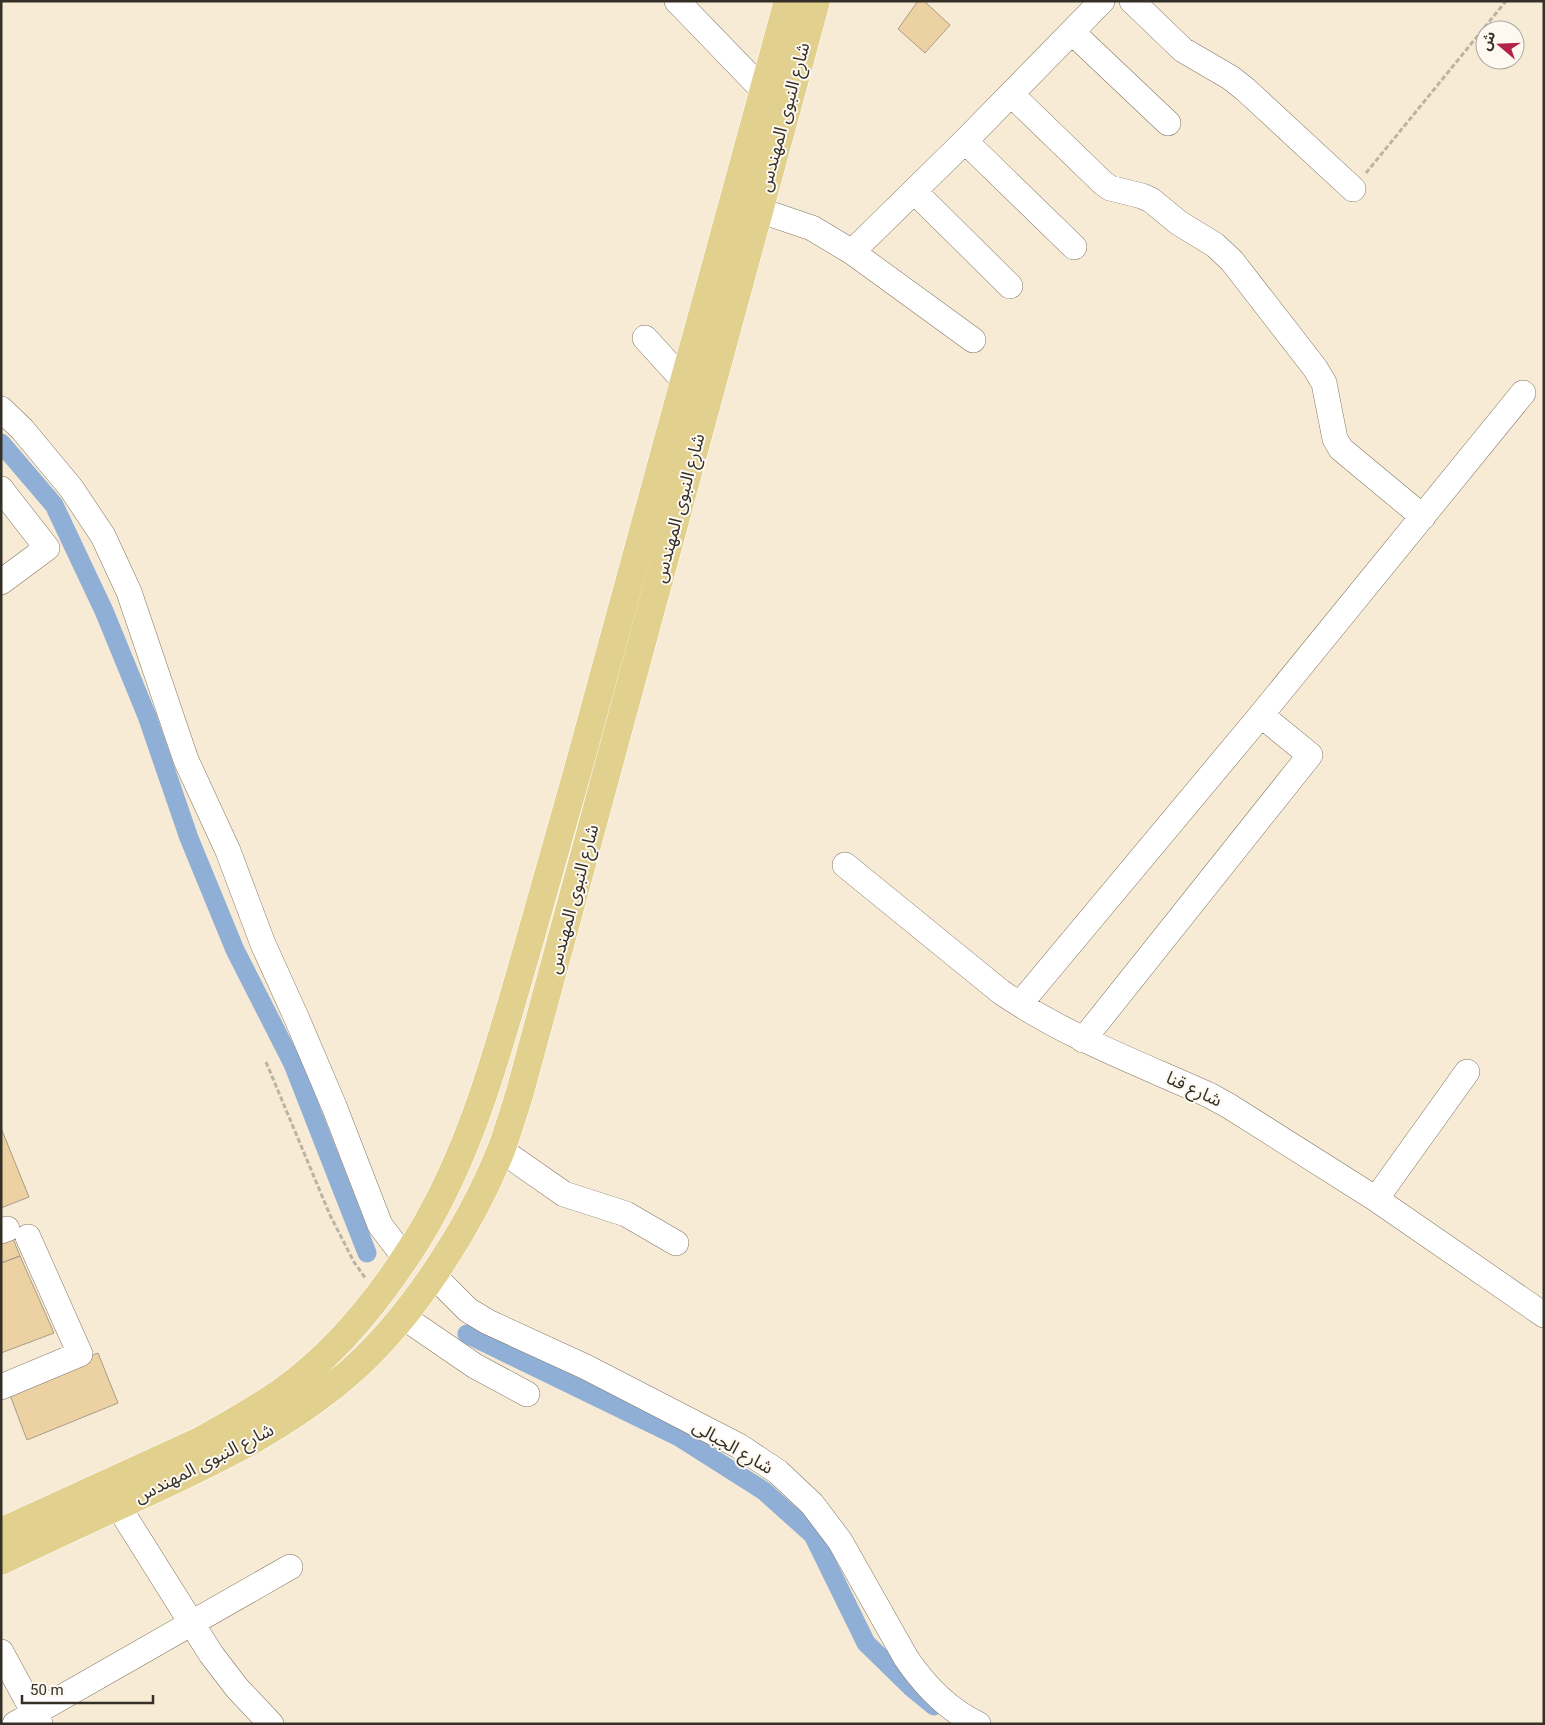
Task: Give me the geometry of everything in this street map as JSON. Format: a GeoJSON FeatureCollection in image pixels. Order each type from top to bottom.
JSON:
{"type":"FeatureCollection","features":[{"type":"Feature","properties":{"kind":"main road","name":"شارع النبوى المهندس"},"geometry":{"type":"LineString","coordinates":[[1,1532],[202,1440],[286,1389],[324,1357],[378,1298],[423,1229],[461,1152],[494,1064],[542,899],[685,382],[788,1]]}},
{"type":"Feature","properties":{"kind":"main road","name":"شارع النبوى المهندس"},"geometry":{"type":"LineString","coordinates":[[1,1561],[218,1460],[277,1426],[349,1373],[402,1316],[433,1276],[470,1214],[501,1150],[520,1092],[816,1]]}},
{"type":"Feature","properties":{"kind":"main road"},"geometry":{"type":"LineString","coordinates":[[555,852],[568,859],[584,859]]}},
{"type":"Feature","properties":{"kind":"main road"},"geometry":{"type":"LineString","coordinates":[[542,899],[553,896],[571,906]]}},
{"type":"Feature","properties":{"kind":"street"},"geometry":{"type":"LineString","coordinates":[[677,1],[764,90]]}},
{"type":"Feature","properties":{"kind":"street"},"geometry":{"type":"LineString","coordinates":[[852,252],[965,141],[1102,1]]}},
{"type":"Feature","properties":{"kind":"street"},"geometry":{"type":"LineString","coordinates":[[1132,1],[1183,50],[1231,78],[1246,90],[1353,189]]}},
{"type":"Feature","properties":{"kind":"street"},"geometry":{"type":"LineString","coordinates":[[1072,32],[1168,124]]}},
{"type":"Feature","properties":{"kind":"street"},"geometry":{"type":"LineString","coordinates":[[1011,94],[1103,183],[1110,188],[1151,200],[1179,223],[1215,245],[1232,261],[1316,368],[1324,383],[1335,439],[1341,449],[1423,517]]}},
{"type":"Feature","properties":{"kind":"street"},"geometry":{"type":"LineString","coordinates":[[965,141],[1074,247]]}},
{"type":"Feature","properties":{"kind":"street"},"geometry":{"type":"LineString","coordinates":[[914,191],[1010,286]]}},
{"type":"Feature","properties":{"kind":"street"},"geometry":{"type":"LineString","coordinates":[[759,210],[812,228],[852,252],[973,340]]}},
{"type":"Feature","properties":{"kind":"street"},"geometry":{"type":"LineString","coordinates":[[645,338],[685,382]]}},
{"type":"Feature","properties":{"kind":"street"},"geometry":{"type":"LineString","coordinates":[[1020,1004],[1261,715],[1523,393]]}},
{"type":"Feature","properties":{"kind":"street"},"geometry":{"type":"LineString","coordinates":[[1,409],[22,429],[71,488],[103,536],[129,592],[186,760],[228,851],[263,944],[334,1106],[380,1225],[405,1258]]}},
{"type":"Feature","properties":{"kind":"street"},"geometry":{"type":"LineString","coordinates":[[1,489],[47,548],[1,582]]}},
{"type":"Feature","properties":{"kind":"street"},"geometry":{"type":"LineString","coordinates":[[1084,1040],[1310,755],[1261,715]]}},
{"type":"Feature","properties":{"kind":"street","name":"شارع قنا"},"geometry":{"type":"LineString","coordinates":[[845,865],[1001,992],[1062,1030],[1204,1092],[1224,1103],[1376,1200],[1544,1315]]}},
{"type":"Feature","properties":{"kind":"street"},"geometry":{"type":"LineString","coordinates":[[1376,1200],[1467,1072]]}},
{"type":"Feature","properties":{"kind":"street"},"geometry":{"type":"LineString","coordinates":[[501,1150],[564,1194],[626,1214],[676,1243]]}},
{"type":"Feature","properties":{"kind":"street"},"geometry":{"type":"LineString","coordinates":[[1,1387],[80,1354],[12,1232]]}},
{"type":"Feature","properties":{"kind":"street","name":"شارع الجبالى"},"geometry":{"type":"LineString","coordinates":[[433,1276],[468,1310],[488,1322],[594,1371],[739,1446],[778,1472],[812,1504],[840,1541],[906,1658],[917,1674],[942,1700],[957,1712],[978,1724]]}},
{"type":"Feature","properties":{"kind":"street"},"geometry":{"type":"LineString","coordinates":[[402,1316],[475,1366],[527,1394]]}},
{"type":"Feature","properties":{"kind":"street"},"geometry":{"type":"LineString","coordinates":[[118,1506],[211,1654],[237,1688],[271,1724]]}},
{"type":"Feature","properties":{"kind":"street"},"geometry":{"type":"LineString","coordinates":[[1,1652],[30,1720],[290,1567]]}},
{"type":"Feature","properties":{"kind":"path"},"geometry":{"type":"LineString","coordinates":[[1353,189],[1506,1]]}},
{"type":"Feature","properties":{"kind":"path"},"geometry":{"type":"LineString","coordinates":[[266,1062],[330,1216],[354,1262],[378,1298]]}},
{"type":"Feature","properties":{"kind":"building"},"geometry":{"type":"Polygon","coordinates":[[[918,1],[924,1],[950,25],[925,53],[898,29],[918,1]]]}},
{"type":"Feature","properties":{"kind":"building"},"geometry":{"type":"Polygon","coordinates":[[[1,1128],[29,1197],[1,1208],[1,1128]]]}},
{"type":"Feature","properties":{"kind":"building"},"geometry":{"type":"Polygon","coordinates":[[[12,1236],[20,1256],[1,1263],[1,1240],[12,1236]]]}},
{"type":"Feature","properties":{"kind":"building"},"geometry":{"type":"Polygon","coordinates":[[[20,1256],[54,1333],[1,1353],[1,1263],[20,1256]]]}},
{"type":"Feature","properties":{"kind":"building"},"geometry":{"type":"Polygon","coordinates":[[[98,1353],[118,1403],[27,1440],[7,1387],[98,1353]]]}},
{"type":"Feature","properties":{"kind":"waterway"},"geometry":{"type":"LineString","coordinates":[[1,443],[54,505],[104,611],[147,716],[189,838],[235,950],[293,1064],[367,1253]]}},
{"type":"Feature","properties":{"kind":"waterway"},"geometry":{"type":"LineString","coordinates":[[467,1334],[679,1437],[764,1491],[813,1535],[866,1643],[912,1688],[934,1706]]}}]}
